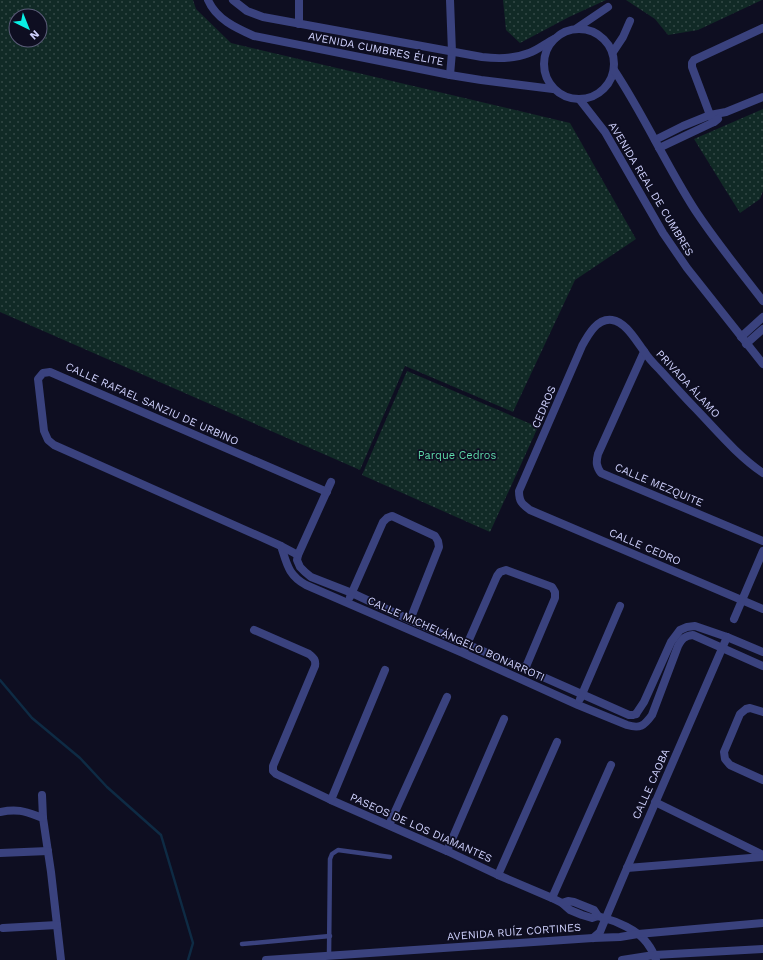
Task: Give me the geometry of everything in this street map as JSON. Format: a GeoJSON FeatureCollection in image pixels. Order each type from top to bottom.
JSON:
{"type":"FeatureCollection","features":[{"type":"Feature","properties":{"kind":"street","name":"AVENIDA CUMBRES ÉLITE"},"geometry":{"type":"LineString","coordinates":[[233,0],[247,11],[263,17],[482,58],[512,58],[530,53],[554,39]]}},
{"type":"Feature","properties":{"kind":"street"},"geometry":{"type":"LineString","coordinates":[[298,0],[299,24]]}},
{"type":"Feature","properties":{"kind":"street"},"geometry":{"type":"LineString","coordinates":[[450,0],[452,52],[450,75]]}},
{"type":"Feature","properties":{"kind":"street","name":"AVENIDA CUMBRES ÉLITE"},"geometry":{"type":"LineString","coordinates":[[209,1],[219,15],[234,26],[254,36],[450,75],[553,89]]}},
{"type":"Feature","properties":{"kind":"street"},"geometry":{"type":"LineString","coordinates":[[577,28],[599,34],[607,42],[613,52],[614,70],[610,81],[603,91],[592,98],[580,100],[566,98],[553,89],[546,77],[543,64],[546,50],[554,39],[564,31],[577,28],[608,7]]}},
{"type":"Feature","properties":{"kind":"street"},"geometry":{"type":"LineString","coordinates":[[613,52],[623,37],[630,21]]}},
{"type":"Feature","properties":{"kind":"street"},"geometry":{"type":"LineString","coordinates":[[712,118],[692,67],[692,63],[694,60],[763,28]]}},
{"type":"Feature","properties":{"kind":"street"},"geometry":{"type":"LineString","coordinates":[[614,70],[633,100],[695,210],[718,244],[763,301]]}},
{"type":"Feature","properties":{"kind":"street"},"geometry":{"type":"LineString","coordinates":[[657,144],[712,118],[763,97]]}},
{"type":"Feature","properties":{"kind":"street","name":"AVENIDA REAL DE CUMBRES"},"geometry":{"type":"LineString","coordinates":[[580,100],[605,132],[664,233],[687,268],[763,364]]}},
{"type":"Feature","properties":{"kind":"street"},"geometry":{"type":"LineString","coordinates":[[741,337],[763,316]]}},
{"type":"Feature","properties":{"kind":"street","name":"PRIVADA ÁLAMO"},"geometry":{"type":"LineString","coordinates":[[597,325],[603,321],[611,320],[618,322],[630,332],[644,352],[734,449],[763,473]]}},
{"type":"Feature","properties":{"kind":"street","name":"CEDROS"},"geometry":{"type":"LineString","coordinates":[[520,502],[520,491],[582,346],[588,335],[597,325]]}},
{"type":"Feature","properties":{"kind":"street"},"geometry":{"type":"LineString","coordinates":[[746,344],[763,329]]}},
{"type":"Feature","properties":{"kind":"street","name":"CALLE MEZQUITE"},"geometry":{"type":"LineString","coordinates":[[644,352],[598,454],[596,461],[597,468],[601,473],[763,541]]}},
{"type":"Feature","properties":{"kind":"street","name":"CALLE RAFAEL SANZIU DE URBINO"},"geometry":{"type":"LineString","coordinates":[[298,555],[281,546],[54,445],[48,440],[44,431],[38,379],[43,373],[50,372],[327,492]]}},
{"type":"Feature","properties":{"kind":"street"},"geometry":{"type":"LineString","coordinates":[[298,555],[331,482]]}},
{"type":"Feature","properties":{"kind":"street","name":"CALLE CEDRO"},"geometry":{"type":"LineString","coordinates":[[520,502],[530,510],[763,609]]}},
{"type":"Feature","properties":{"kind":"street"},"geometry":{"type":"LineString","coordinates":[[347,603],[383,522],[392,516],[435,536],[438,541],[439,547],[410,620]]}},
{"type":"Feature","properties":{"kind":"street","name":"CALLE MICHELÁNGELO BONARROTI"},"geometry":{"type":"LineString","coordinates":[[281,546],[291,574],[306,586],[463,653],[578,705],[627,725],[634,727],[642,725]]}},
{"type":"Feature","properties":{"kind":"street"},"geometry":{"type":"LineString","coordinates":[[734,619],[763,551]]}},
{"type":"Feature","properties":{"kind":"street","name":"CALLE MICHELÁNGELO BONARROTI"},"geometry":{"type":"LineString","coordinates":[[298,555],[297,560],[300,567],[311,577],[352,593],[410,620],[628,715],[636,714]]}},
{"type":"Feature","properties":{"kind":"street"},"geometry":{"type":"LineString","coordinates":[[463,653],[497,576],[500,572],[506,570],[552,587],[555,592],[555,598],[525,669]]}},
{"type":"Feature","properties":{"kind":"street"},"geometry":{"type":"LineString","coordinates":[[578,705],[620,606]]}},
{"type":"Feature","properties":{"kind":"street"},"geometry":{"type":"LineString","coordinates":[[763,652],[728,637],[695,626],[680,630],[671,642],[644,702],[636,714],[642,725],[652,715],[678,646],[687,636],[692,636],[763,666]]}},
{"type":"Feature","properties":{"kind":"street"},"geometry":{"type":"LineString","coordinates":[[687,627],[687,636]]}},
{"type":"Feature","properties":{"kind":"street","name":"PASEOS DE LOS DIAMANTES"},"geometry":{"type":"LineString","coordinates":[[254,630],[309,654],[316,661],[272,766],[273,771],[276,774],[552,898],[562,903],[570,910],[592,918],[602,917],[611,919],[632,929],[647,942],[655,958]]}},
{"type":"Feature","properties":{"kind":"street","name":"CALLE CAOBA"},"geometry":{"type":"LineString","coordinates":[[593,938],[600,932],[602,917],[627,868],[728,637]]}},
{"type":"Feature","properties":{"kind":"street"},"geometry":{"type":"LineString","coordinates":[[331,800],[385,670]]}},
{"type":"Feature","properties":{"kind":"street"},"geometry":{"type":"LineString","coordinates":[[389,826],[447,697]]}},
{"type":"Feature","properties":{"kind":"street"},"geometry":{"type":"LineString","coordinates":[[763,712],[750,708],[746,709],[740,714],[724,752],[724,759],[730,765],[763,780]]}},
{"type":"Feature","properties":{"kind":"street"},"geometry":{"type":"LineString","coordinates":[[447,851],[504,719]]}},
{"type":"Feature","properties":{"kind":"street"},"geometry":{"type":"LineString","coordinates":[[498,875],[557,742]]}},
{"type":"Feature","properties":{"kind":"street"},"geometry":{"type":"LineString","coordinates":[[552,898],[610,765]]}},
{"type":"Feature","properties":{"kind":"street"},"geometry":{"type":"LineString","coordinates":[[42,795],[61,960]]}},
{"type":"Feature","properties":{"kind":"street"},"geometry":{"type":"LineString","coordinates":[[656,802],[763,856]]}},
{"type":"Feature","properties":{"kind":"street"},"geometry":{"type":"LineString","coordinates":[[0,812],[11,810],[19,811],[44,818]]}},
{"type":"Feature","properties":{"kind":"street"},"geometry":{"type":"LineString","coordinates":[[0,853],[48,851]]}},
{"type":"Feature","properties":{"kind":"street"},"geometry":{"type":"LineString","coordinates":[[627,868],[763,856]]}},
{"type":"Feature","properties":{"kind":"street","name":"AVENIDA RUÍZ CORTINES"},"geometry":{"type":"LineString","coordinates":[[266,960],[620,937],[638,934],[763,923]]}},
{"type":"Feature","properties":{"kind":"street"},"geometry":{"type":"LineString","coordinates":[[3,928],[57,925]]}},
{"type":"Feature","properties":{"kind":"street"},"geometry":{"type":"LineString","coordinates":[[622,960],[763,949]]}},
{"type":"Feature","properties":{"kind":"lane"},"geometry":{"type":"LineString","coordinates":[[330,956],[330,858],[332,854],[338,850],[390,857]]}},
{"type":"Feature","properties":{"kind":"lane"},"geometry":{"type":"LineString","coordinates":[[242,944],[330,936]]}},
{"type":"Feature","properties":{"kind":"green space"},"geometry":{"type":"Polygon","coordinates":[[[0,0],[193,0],[196,9],[231,43],[570,123],[636,239],[575,280],[513,412],[405,366],[360,470],[0,312],[0,0]]]}},
{"type":"Feature","properties":{"kind":"green space"},"geometry":{"type":"Polygon","coordinates":[[[503,0],[606,0],[569,17],[520,43],[506,30],[503,0]]]}},
{"type":"Feature","properties":{"kind":"green space"},"geometry":{"type":"Polygon","coordinates":[[[626,0],[762,0],[698,30],[668,35],[655,19],[626,0]]]}},
{"type":"Feature","properties":{"kind":"green space"},"geometry":{"type":"Polygon","coordinates":[[[763,109],[763,191],[760,199],[740,213],[694,139],[763,109]]]}},
{"type":"Feature","properties":{"kind":"green space","name":"Parque Cedros"},"geometry":{"type":"Polygon","coordinates":[[[407,371],[538,427],[490,532],[362,475],[407,371]]]}},
{"type":"Feature","properties":{"kind":"waterway"},"geometry":{"type":"LineString","coordinates":[[0,680],[32,718],[80,758],[107,787],[161,835],[193,943],[188,960]]}}]}
